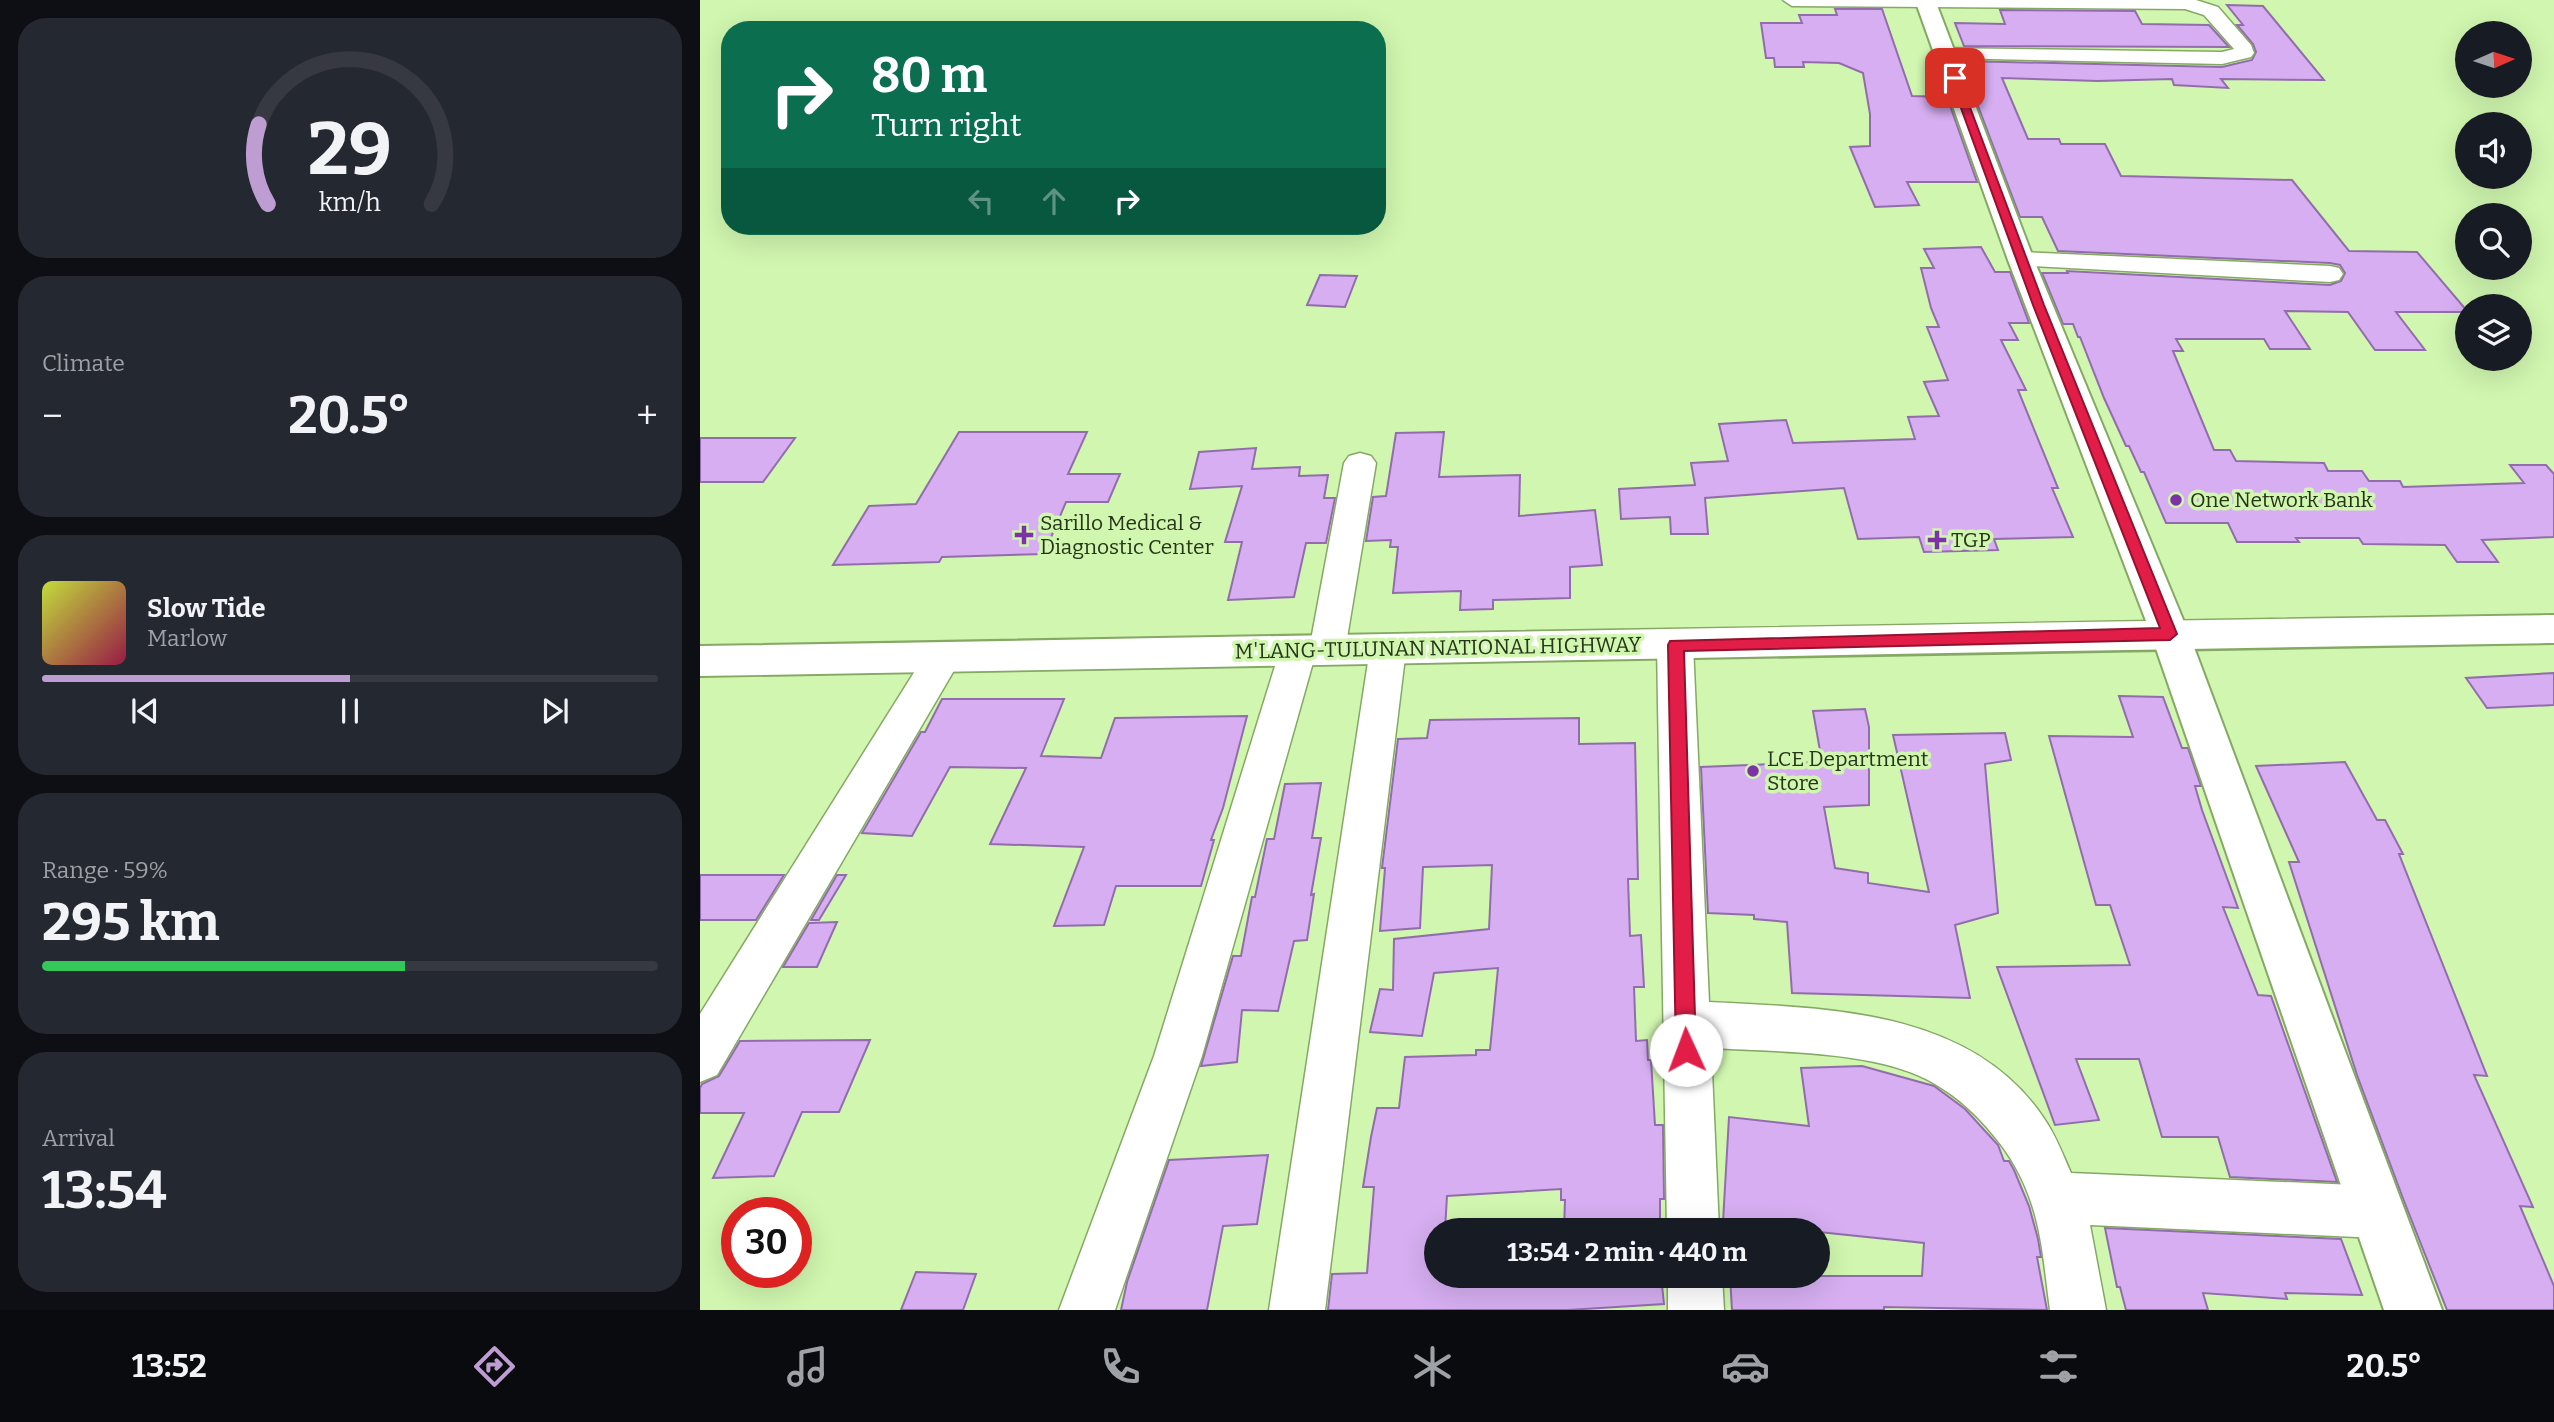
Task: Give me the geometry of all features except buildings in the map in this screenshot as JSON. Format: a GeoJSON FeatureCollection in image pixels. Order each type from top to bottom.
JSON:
{"type":"FeatureCollection","features":[{"type":"Feature","properties":{"kind":"main road"},"geometry":{"type":"LineString","coordinates":[[1926,0],[2021,260],[2170,634],[2413,1310]]}},
{"type":"Feature","properties":{"kind":"main road","name":"M'LANG-TULUNAN NATIONAL HIGHWAY"},"geometry":{"type":"LineString","coordinates":[[700,661],[2554,629]]}},
{"type":"Feature","properties":{"kind":"street"},"geometry":{"type":"LineString","coordinates":[[1792,0],[2196,4],[2211,11],[2244,49],[2244,53],[2238,57],[2222,58],[1945,52]]}},
{"type":"Feature","properties":{"kind":"street"},"geometry":{"type":"LineString","coordinates":[[2021,260],[2330,274]]}},
{"type":"Feature","properties":{"kind":"street"},"geometry":{"type":"LineString","coordinates":[[1087,1310],[1178,1056],[1313,650],[1360,463]]}},
{"type":"Feature","properties":{"kind":"street"},"geometry":{"type":"LineString","coordinates":[[1675,645],[1693,1218]]}},
{"type":"Feature","properties":{"kind":"street"},"geometry":{"type":"LineString","coordinates":[[1297,1310],[1388,649]]}},
{"type":"Feature","properties":{"kind":"street"},"geometry":{"type":"LineString","coordinates":[[700,1058],[943,657]]}},
{"type":"Feature","properties":{"kind":"street"},"geometry":{"type":"LineString","coordinates":[[1685,1024],[1862,1035],[1918,1049],[1951,1063],[1985,1086],[2013,1117],[2040,1158],[2057,1198],[2078,1310]]}},
{"type":"Feature","properties":{"kind":"street"},"geometry":{"type":"LineString","coordinates":[[2057,1198],[2378,1212]]}},
{"type":"Feature","properties":{"kind":"street"},"geometry":{"type":"LineString","coordinates":[[1695,1288],[1696,1310]]}},
{"type":"Feature","properties":{"kind":"place","name":"One Network Bank"},"geometry":{"type":"Point","coordinates":[2176,500]}},
{"type":"Feature","properties":{"kind":"place","name":"Sarillo Medical & Diagnostic Center"},"geometry":{"type":"Point","coordinates":[1024,535]}},
{"type":"Feature","properties":{"kind":"place","name":"TGP"},"geometry":{"type":"Point","coordinates":[1937,540]}},
{"type":"Feature","properties":{"kind":"place","name":"LCE Department Store"},"geometry":{"type":"Point","coordinates":[1753,771]}},
{"type":"Feature","properties":{"kind":"route"},"geometry":{"type":"LineString","coordinates":[[1686,1050],[1675,645],[2170,634],[2038,305],[1955,78]]}}]}
